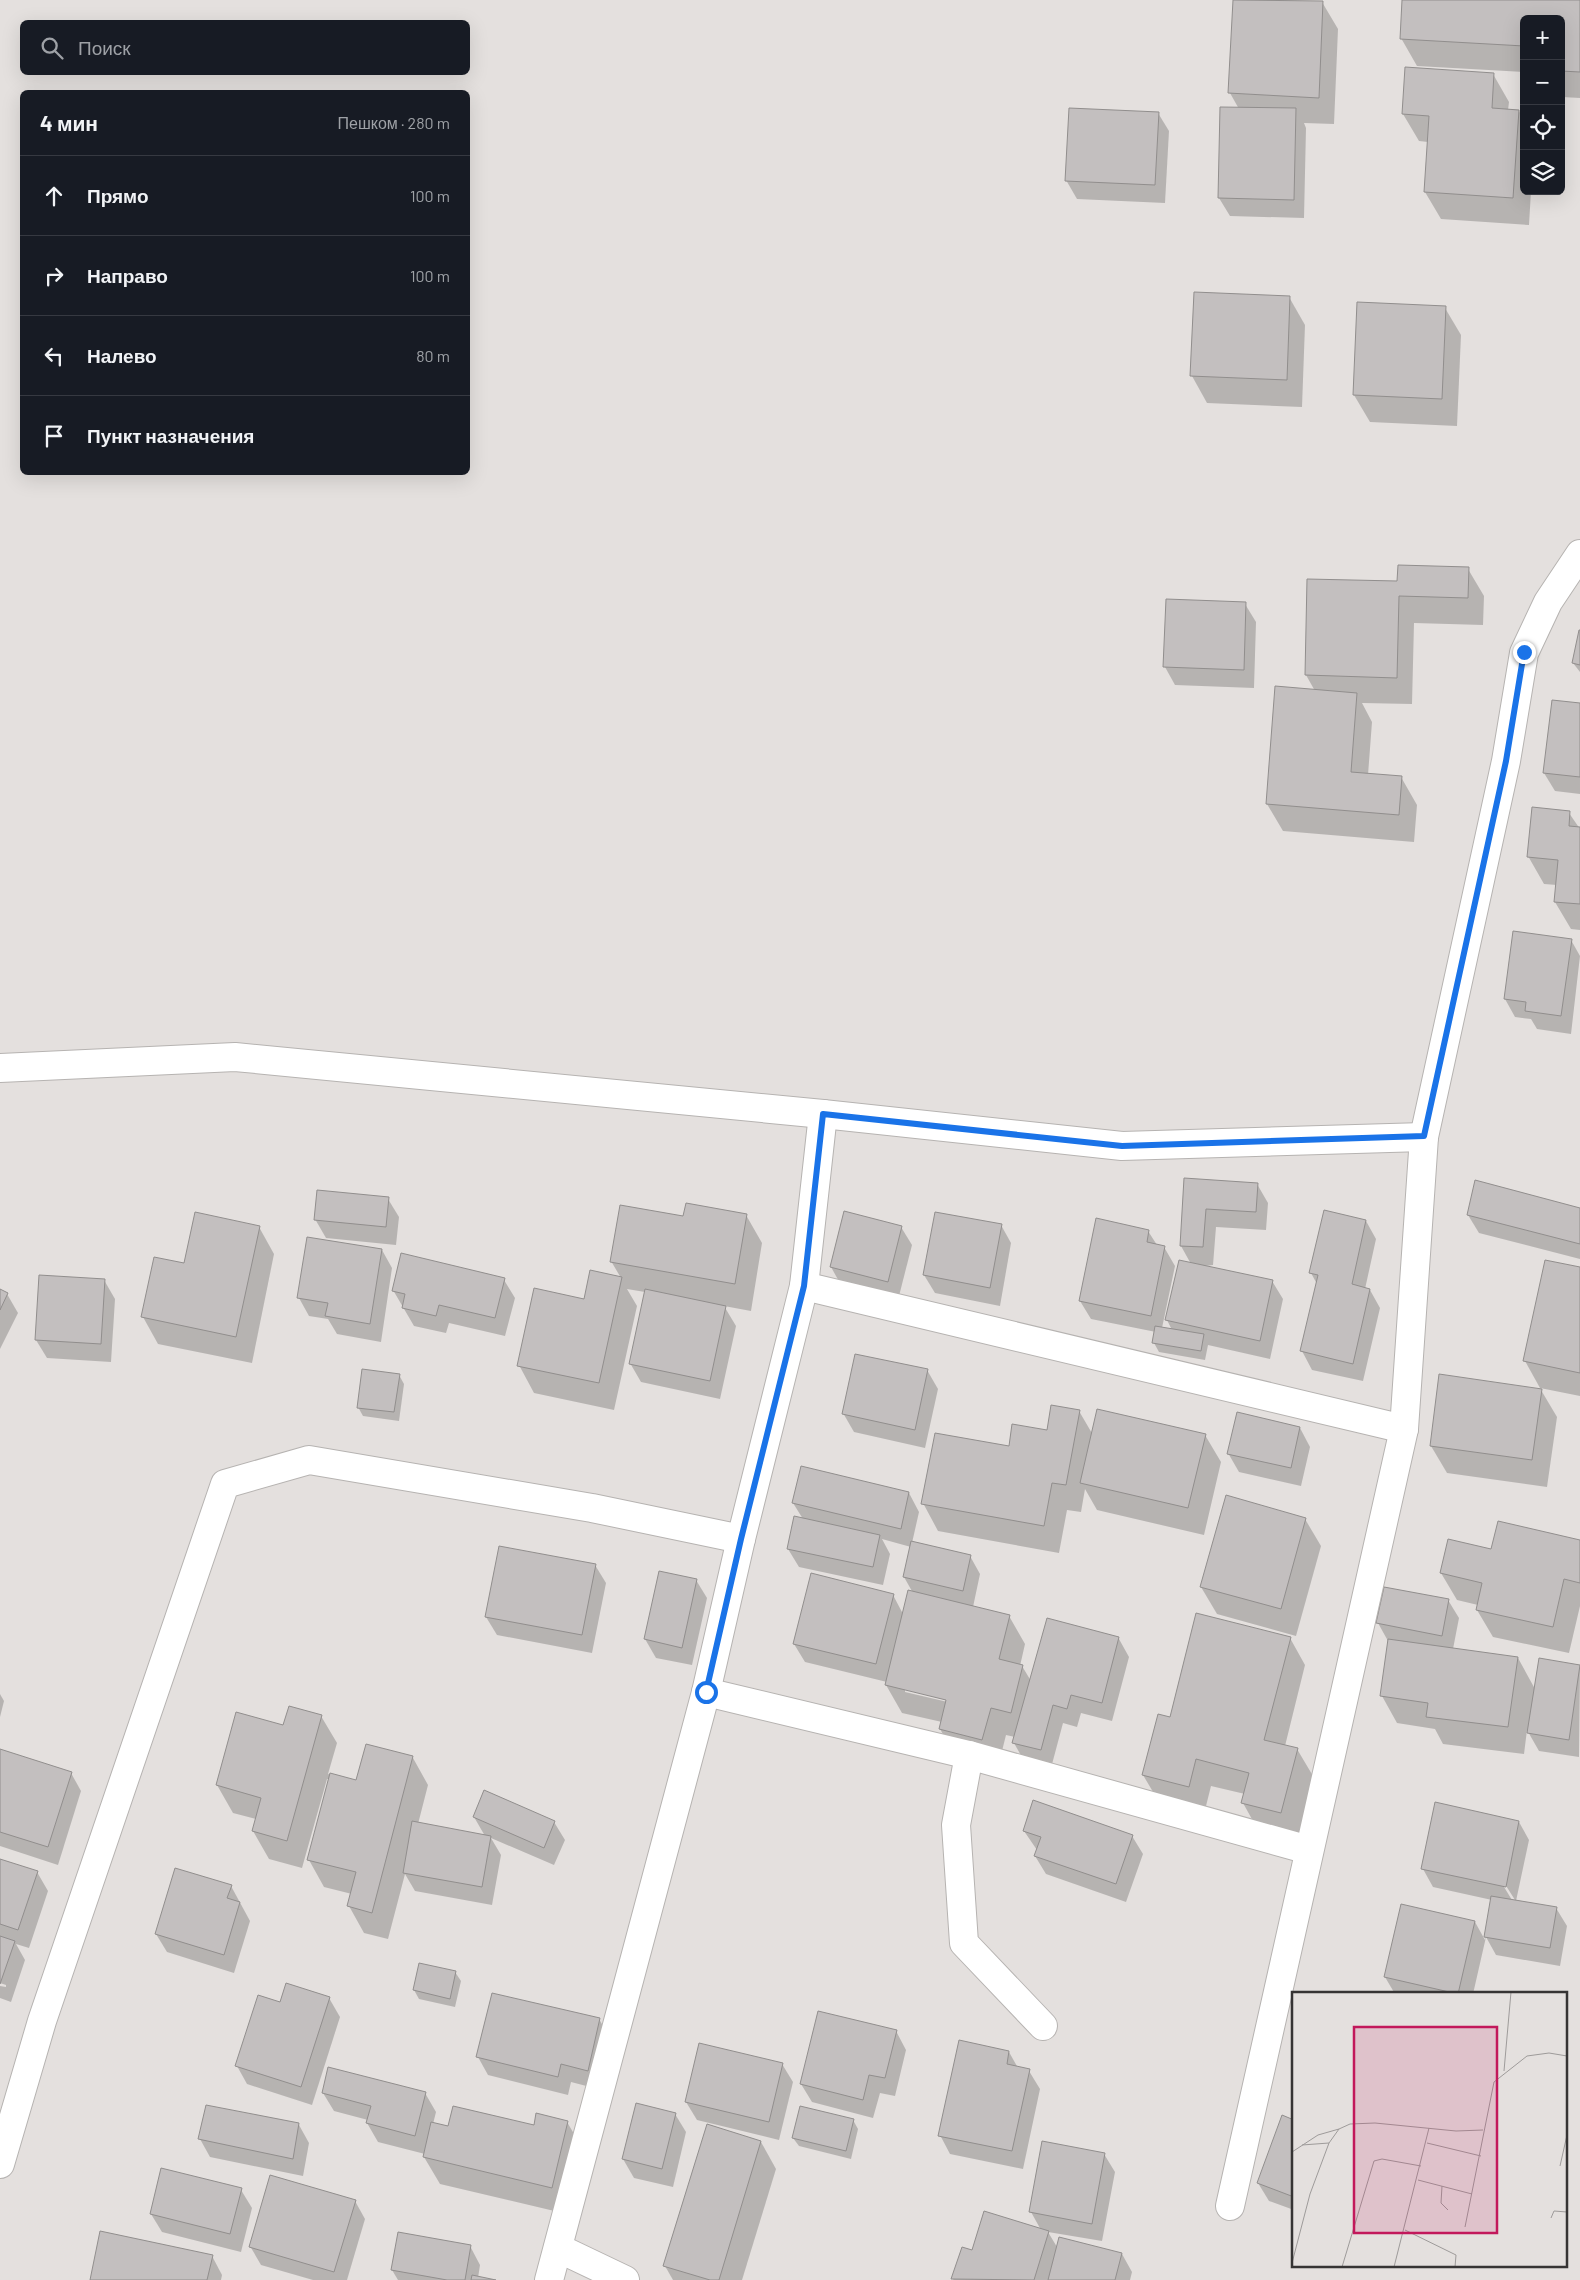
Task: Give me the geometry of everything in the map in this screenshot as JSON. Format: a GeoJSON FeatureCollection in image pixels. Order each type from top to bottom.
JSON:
{"type":"FeatureCollection","features":[{"type":"Feature","properties":{"kind":"street"},"geometry":{"type":"LineString","coordinates":[[1230,2206],[1404,1429],[1424,1136],[1506,761],[1524,652],[1548,602],[1580,554]]}},
{"type":"Feature","properties":{"kind":"street"},"geometry":{"type":"LineString","coordinates":[[0,1068],[235,1057],[823,1114],[1122,1146],[1424,1136]]}},
{"type":"Feature","properties":{"kind":"street"},"geometry":{"type":"LineString","coordinates":[[550,2280],[706,1692],[741,1539],[804,1286],[823,1114]]}},
{"type":"Feature","properties":{"kind":"street"},"geometry":{"type":"LineString","coordinates":[[804,1286],[1404,1429]]}},
{"type":"Feature","properties":{"kind":"street"},"geometry":{"type":"LineString","coordinates":[[0,2164],[42,2021],[225,1484],[309,1460],[592,1508],[741,1539]]}},
{"type":"Feature","properties":{"kind":"street"},"geometry":{"type":"LineString","coordinates":[[706,1692],[968,1755],[1309,1850]]}},
{"type":"Feature","properties":{"kind":"street"},"geometry":{"type":"LineString","coordinates":[[968,1755],[956,1825],[964,1943],[1043,2026]]}},
{"type":"Feature","properties":{"kind":"street"},"geometry":{"type":"LineString","coordinates":[[558,2248],[625,2280]]}},
{"type":"Feature","properties":{"kind":"building"},"geometry":{"type":"Polygon","coordinates":[[[1233,0],[1323,1],[1319,98],[1228,93],[1233,0]]]}},
{"type":"Feature","properties":{"kind":"building"},"geometry":{"type":"Polygon","coordinates":[[[1402,0],[1580,0],[1580,72],[1565,71],[1565,15],[1520,15],[1520,46],[1400,39],[1402,0]]]}},
{"type":"Feature","properties":{"kind":"building"},"geometry":{"type":"Polygon","coordinates":[[[1405,67],[1494,73],[1492,108],[1519,110],[1513,198],[1424,192],[1429,116],[1402,114],[1405,67]]]}},
{"type":"Feature","properties":{"kind":"building"},"geometry":{"type":"Polygon","coordinates":[[[1220,107],[1296,108],[1294,200],[1218,198],[1220,107]]]}},
{"type":"Feature","properties":{"kind":"building"},"geometry":{"type":"Polygon","coordinates":[[[1069,108],[1159,112],[1155,185],[1065,181],[1069,108]]]}},
{"type":"Feature","properties":{"kind":"building"},"geometry":{"type":"Polygon","coordinates":[[[1194,292],[1290,296],[1287,380],[1190,376],[1194,292]]]}},
{"type":"Feature","properties":{"kind":"building"},"geometry":{"type":"Polygon","coordinates":[[[1357,302],[1446,306],[1442,399],[1353,395],[1357,302]]]}},
{"type":"Feature","properties":{"kind":"building"},"geometry":{"type":"Polygon","coordinates":[[[1398,565],[1469,567],[1468,598],[1399,596],[1397,678],[1305,675],[1307,579],[1397,581],[1398,565]]]}},
{"type":"Feature","properties":{"kind":"building"},"geometry":{"type":"Polygon","coordinates":[[[1166,599],[1246,602],[1244,670],[1163,667],[1166,599]]]}},
{"type":"Feature","properties":{"kind":"building"},"geometry":{"type":"Polygon","coordinates":[[[1580,630],[1580,665],[1572,663],[1580,630]]]}},
{"type":"Feature","properties":{"kind":"building"},"geometry":{"type":"Polygon","coordinates":[[[1275,686],[1357,693],[1351,772],[1402,776],[1399,815],[1266,804],[1275,686]]]}},
{"type":"Feature","properties":{"kind":"building"},"geometry":{"type":"Polygon","coordinates":[[[1552,700],[1580,703],[1580,777],[1543,773],[1552,700]]]}},
{"type":"Feature","properties":{"kind":"building"},"geometry":{"type":"Polygon","coordinates":[[[1532,807],[1570,811],[1569,826],[1580,827],[1580,904],[1554,902],[1558,860],[1527,857],[1532,807]]]}},
{"type":"Feature","properties":{"kind":"building"},"geometry":{"type":"Polygon","coordinates":[[[1513,931],[1572,939],[1561,1016],[1525,1011],[1526,1002],[1504,999],[1513,931]]]}},
{"type":"Feature","properties":{"kind":"building"},"geometry":{"type":"Polygon","coordinates":[[[1184,1178],[1258,1183],[1256,1212],[1206,1209],[1203,1247],[1180,1246],[1184,1178]]]}},
{"type":"Feature","properties":{"kind":"building"},"geometry":{"type":"Polygon","coordinates":[[[1475,1180],[1580,1208],[1580,1244],[1467,1215],[1475,1180]]]}},
{"type":"Feature","properties":{"kind":"building"},"geometry":{"type":"Polygon","coordinates":[[[317,1190],[389,1197],[386,1227],[314,1220],[317,1190]]]}},
{"type":"Feature","properties":{"kind":"building"},"geometry":{"type":"Polygon","coordinates":[[[686,1203],[747,1214],[735,1284],[610,1262],[620,1205],[683,1216],[686,1203]]]}},
{"type":"Feature","properties":{"kind":"building"},"geometry":{"type":"Polygon","coordinates":[[[1324,1210],[1366,1220],[1352,1284],[1370,1289],[1353,1364],[1300,1351],[1318,1275],[1309,1273],[1324,1210]]]}},
{"type":"Feature","properties":{"kind":"building"},"geometry":{"type":"Polygon","coordinates":[[[844,1211],[902,1226],[888,1282],[830,1267],[844,1211]]]}},
{"type":"Feature","properties":{"kind":"building"},"geometry":{"type":"Polygon","coordinates":[[[195,1212],[260,1226],[236,1337],[141,1317],[154,1257],[184,1263],[195,1212]]]}},
{"type":"Feature","properties":{"kind":"building"},"geometry":{"type":"Polygon","coordinates":[[[935,1212],[1002,1224],[990,1288],[923,1275],[935,1212]]]}},
{"type":"Feature","properties":{"kind":"building"},"geometry":{"type":"Polygon","coordinates":[[[1096,1218],[1149,1230],[1147,1242],[1165,1246],[1151,1316],[1079,1301],[1096,1218]]]}},
{"type":"Feature","properties":{"kind":"building"},"geometry":{"type":"Polygon","coordinates":[[[307,1237],[382,1249],[370,1324],[325,1316],[328,1303],[297,1298],[307,1237]]]}},
{"type":"Feature","properties":{"kind":"building"},"geometry":{"type":"Polygon","coordinates":[[[401,1253],[505,1278],[495,1318],[439,1305],[436,1316],[402,1308],[405,1294],[392,1291],[401,1253]]]}},
{"type":"Feature","properties":{"kind":"building"},"geometry":{"type":"Polygon","coordinates":[[[1179,1260],[1273,1280],[1260,1341],[1165,1320],[1179,1260]]]}},
{"type":"Feature","properties":{"kind":"building"},"geometry":{"type":"Polygon","coordinates":[[[1545,1260],[1580,1267],[1580,1373],[1523,1361],[1545,1260]]]}},
{"type":"Feature","properties":{"kind":"building"},"geometry":{"type":"Polygon","coordinates":[[[590,1270],[622,1277],[599,1383],[517,1366],[534,1288],[584,1299],[590,1270]]]}},
{"type":"Feature","properties":{"kind":"building"},"geometry":{"type":"Polygon","coordinates":[[[39,1275],[105,1279],[101,1344],[35,1340],[39,1275]]]}},
{"type":"Feature","properties":{"kind":"building"},"geometry":{"type":"Polygon","coordinates":[[[0,1289],[8,1293],[0,1310],[0,1289]]]}},
{"type":"Feature","properties":{"kind":"building"},"geometry":{"type":"Polygon","coordinates":[[[645,1289],[726,1306],[710,1381],[629,1364],[645,1289]]]}},
{"type":"Feature","properties":{"kind":"building"},"geometry":{"type":"Polygon","coordinates":[[[1155,1326],[1204,1334],[1201,1351],[1152,1343],[1155,1326]]]}},
{"type":"Feature","properties":{"kind":"building"},"geometry":{"type":"Polygon","coordinates":[[[855,1354],[928,1369],[915,1430],[842,1414],[855,1354]]]}},
{"type":"Feature","properties":{"kind":"building"},"geometry":{"type":"Polygon","coordinates":[[[362,1369],[400,1374],[394,1412],[357,1408],[362,1369]]]}},
{"type":"Feature","properties":{"kind":"building"},"geometry":{"type":"Polygon","coordinates":[[[1439,1374],[1542,1389],[1532,1460],[1430,1446],[1439,1374]]]}},
{"type":"Feature","properties":{"kind":"building"},"geometry":{"type":"Polygon","coordinates":[[[1051,1405],[1080,1410],[1066,1485],[1052,1483],[1044,1526],[921,1504],[935,1433],[1009,1446],[1012,1424],[1047,1430],[1051,1405]]]}},
{"type":"Feature","properties":{"kind":"building"},"geometry":{"type":"Polygon","coordinates":[[[1097,1409],[1206,1434],[1188,1508],[1080,1483],[1097,1409]]]}},
{"type":"Feature","properties":{"kind":"building"},"geometry":{"type":"Polygon","coordinates":[[[1237,1412],[1300,1427],[1291,1468],[1227,1454],[1237,1412]]]}},
{"type":"Feature","properties":{"kind":"building"},"geometry":{"type":"Polygon","coordinates":[[[801,1466],[909,1492],[901,1529],[792,1503],[801,1466]]]}},
{"type":"Feature","properties":{"kind":"building"},"geometry":{"type":"Polygon","coordinates":[[[1226,1495],[1306,1518],[1281,1609],[1200,1587],[1226,1495]]]}},
{"type":"Feature","properties":{"kind":"building"},"geometry":{"type":"Polygon","coordinates":[[[794,1516],[880,1535],[873,1567],[787,1549],[794,1516]]]}},
{"type":"Feature","properties":{"kind":"building"},"geometry":{"type":"Polygon","coordinates":[[[1498,1521],[1580,1540],[1580,1583],[1564,1579],[1553,1627],[1476,1610],[1482,1583],[1440,1573],[1448,1539],[1491,1549],[1498,1521]]]}},
{"type":"Feature","properties":{"kind":"building"},"geometry":{"type":"Polygon","coordinates":[[[911,1541],[971,1555],[963,1591],[903,1577],[911,1541]]]}},
{"type":"Feature","properties":{"kind":"building"},"geometry":{"type":"Polygon","coordinates":[[[499,1546],[596,1564],[582,1635],[485,1617],[499,1546]]]}},
{"type":"Feature","properties":{"kind":"building"},"geometry":{"type":"Polygon","coordinates":[[[659,1571],[697,1579],[682,1648],[644,1639],[659,1571]]]}},
{"type":"Feature","properties":{"kind":"building"},"geometry":{"type":"Polygon","coordinates":[[[811,1573],[894,1594],[876,1664],[793,1644],[811,1573]]]}},
{"type":"Feature","properties":{"kind":"building"},"geometry":{"type":"Polygon","coordinates":[[[1384,1587],[1449,1599],[1442,1636],[1376,1623],[1384,1587]]]}},
{"type":"Feature","properties":{"kind":"building"},"geometry":{"type":"Polygon","coordinates":[[[908,1590],[1010,1615],[999,1659],[1023,1665],[1011,1713],[991,1708],[982,1740],[939,1729],[946,1700],[885,1685],[908,1590]]]}},
{"type":"Feature","properties":{"kind":"building"},"geometry":{"type":"Polygon","coordinates":[[[1196,1613],[1291,1637],[1264,1740],[1298,1748],[1281,1813],[1241,1803],[1249,1773],[1196,1759],[1189,1787],[1142,1775],[1158,1714],[1170,1717],[1196,1613]]]}},
{"type":"Feature","properties":{"kind":"building"},"geometry":{"type":"Polygon","coordinates":[[[1047,1618],[1119,1637],[1102,1703],[1071,1695],[1067,1709],[1053,1705],[1041,1750],[1012,1743],[1047,1618]]]}},
{"type":"Feature","properties":{"kind":"building"},"geometry":{"type":"Polygon","coordinates":[[[1388,1639],[1518,1657],[1508,1727],[1426,1717],[1428,1703],[1380,1696],[1388,1639]]]}},
{"type":"Feature","properties":{"kind":"building"},"geometry":{"type":"Polygon","coordinates":[[[1539,1658],[1580,1665],[1569,1740],[1527,1733],[1539,1658]]]}},
{"type":"Feature","properties":{"kind":"building"},"geometry":{"type":"Polygon","coordinates":[[[289,1706],[322,1715],[287,1841],[252,1831],[261,1798],[216,1785],[236,1712],[283,1725],[289,1706]]]}},
{"type":"Feature","properties":{"kind":"building"},"geometry":{"type":"Polygon","coordinates":[[[366,1744],[413,1756],[372,1913],[347,1906],[356,1872],[307,1860],[330,1773],[356,1780],[366,1744]]]}},
{"type":"Feature","properties":{"kind":"building"},"geometry":{"type":"Polygon","coordinates":[[[0,1749],[72,1772],[48,1847],[0,1832],[0,1749]]]}},
{"type":"Feature","properties":{"kind":"building"},"geometry":{"type":"Polygon","coordinates":[[[484,1790],[555,1821],[544,1848],[473,1817],[484,1790]]]}},
{"type":"Feature","properties":{"kind":"building"},"geometry":{"type":"Polygon","coordinates":[[[1033,1800],[1133,1835],[1116,1884],[1034,1856],[1041,1837],[1023,1831],[1033,1800]]]}},
{"type":"Feature","properties":{"kind":"building"},"geometry":{"type":"Polygon","coordinates":[[[1435,1802],[1519,1821],[1506,1887],[1421,1869],[1435,1802]]]}},
{"type":"Feature","properties":{"kind":"building"},"geometry":{"type":"Polygon","coordinates":[[[412,1821],[491,1836],[482,1887],[403,1873],[412,1821]]]}},
{"type":"Feature","properties":{"kind":"building"},"geometry":{"type":"Polygon","coordinates":[[[0,1859],[38,1871],[18,1930],[0,1924],[0,1859]]]}},
{"type":"Feature","properties":{"kind":"building"},"geometry":{"type":"Polygon","coordinates":[[[175,1868],[232,1885],[227,1898],[240,1902],[224,1955],[155,1934],[175,1868]]]}},
{"type":"Feature","properties":{"kind":"building"},"geometry":{"type":"Polygon","coordinates":[[[1491,1896],[1557,1907],[1550,1948],[1484,1937],[1491,1896]]]}},
{"type":"Feature","properties":{"kind":"building"},"geometry":{"type":"Polygon","coordinates":[[[1401,1904],[1475,1921],[1458,1992],[1449,1992],[1384,1977],[1401,1904]]]}},
{"type":"Feature","properties":{"kind":"building"},"geometry":{"type":"Polygon","coordinates":[[[0,1936],[15,1941],[0,1984],[0,1936]]]}},
{"type":"Feature","properties":{"kind":"building"},"geometry":{"type":"Polygon","coordinates":[[[419,1963],[456,1971],[450,1999],[413,1990],[419,1963]]]}},
{"type":"Feature","properties":{"kind":"building"},"geometry":{"type":"Polygon","coordinates":[[[286,1983],[330,1997],[301,2087],[235,2066],[258,1995],[280,2002],[286,1983]]]}},
{"type":"Feature","properties":{"kind":"building"},"geometry":{"type":"Polygon","coordinates":[[[492,1993],[600,2018],[588,2071],[561,2064],[558,2077],[476,2057],[492,1993]]]}},
{"type":"Feature","properties":{"kind":"building"},"geometry":{"type":"Polygon","coordinates":[[[818,2011],[897,2030],[885,2078],[869,2075],[863,2100],[800,2084],[818,2011]]]}},
{"type":"Feature","properties":{"kind":"building"},"geometry":{"type":"Polygon","coordinates":[[[959,2040],[1009,2051],[1007,2064],[1030,2069],[1012,2151],[938,2136],[959,2040]]]}},
{"type":"Feature","properties":{"kind":"building"},"geometry":{"type":"Polygon","coordinates":[[[699,2043],[783,2063],[769,2122],[685,2102],[699,2043]]]}},
{"type":"Feature","properties":{"kind":"building"},"geometry":{"type":"Polygon","coordinates":[[[328,2067],[426,2092],[415,2136],[366,2123],[371,2106],[322,2093],[328,2067]]]}},
{"type":"Feature","properties":{"kind":"building"},"geometry":{"type":"Polygon","coordinates":[[[636,2103],[676,2113],[662,2169],[622,2159],[636,2103]]]}},
{"type":"Feature","properties":{"kind":"building"},"geometry":{"type":"Polygon","coordinates":[[[206,2105],[299,2123],[293,2159],[198,2139],[206,2105]]]}},
{"type":"Feature","properties":{"kind":"building"},"geometry":{"type":"Polygon","coordinates":[[[453,2106],[534,2125],[536,2113],[568,2121],[552,2188],[423,2157],[431,2122],[448,2126],[453,2106]]]}},
{"type":"Feature","properties":{"kind":"building"},"geometry":{"type":"Polygon","coordinates":[[[800,2106],[854,2119],[846,2151],[792,2138],[800,2106]]]}},
{"type":"Feature","properties":{"kind":"building"},"geometry":{"type":"Polygon","coordinates":[[[1282,2115],[1292,2119],[1292,2196],[1257,2183],[1282,2115]]]}},
{"type":"Feature","properties":{"kind":"building"},"geometry":{"type":"Polygon","coordinates":[[[707,2124],[761,2141],[719,2280],[710,2280],[663,2266],[707,2124]]]}},
{"type":"Feature","properties":{"kind":"building"},"geometry":{"type":"Polygon","coordinates":[[[1042,2141],[1105,2153],[1092,2224],[1029,2212],[1042,2141]]]}},
{"type":"Feature","properties":{"kind":"building"},"geometry":{"type":"Polygon","coordinates":[[[161,2168],[242,2188],[230,2234],[150,2214],[161,2168]]]}},
{"type":"Feature","properties":{"kind":"building"},"geometry":{"type":"Polygon","coordinates":[[[270,2175],[356,2200],[334,2272],[249,2247],[270,2175]]]}},
{"type":"Feature","properties":{"kind":"building"},"geometry":{"type":"Polygon","coordinates":[[[984,2211],[1049,2231],[1034,2280],[951,2279],[962,2247],[972,2250],[984,2211]]]}},
{"type":"Feature","properties":{"kind":"building"},"geometry":{"type":"Polygon","coordinates":[[[100,2231],[213,2255],[207,2280],[90,2280],[100,2231]]]}},
{"type":"Feature","properties":{"kind":"building"},"geometry":{"type":"Polygon","coordinates":[[[398,2232],[471,2245],[465,2280],[447,2280],[391,2270],[398,2232]]]}},
{"type":"Feature","properties":{"kind":"building"},"geometry":{"type":"Polygon","coordinates":[[[1059,2237],[1122,2253],[1115,2280],[1048,2280],[1059,2237]]]}},
{"type":"Feature","properties":{"kind":"building"},"geometry":{"type":"Polygon","coordinates":[[[472,2275],[496,2280],[471,2280],[472,2275]]]}},
{"type":"Feature","properties":{"kind":"route"},"geometry":{"type":"LineString","coordinates":[[706,1692],[741,1539],[804,1286],[823,1114],[1122,1146],[1424,1136],[1506,761],[1524,652]]}}]}
